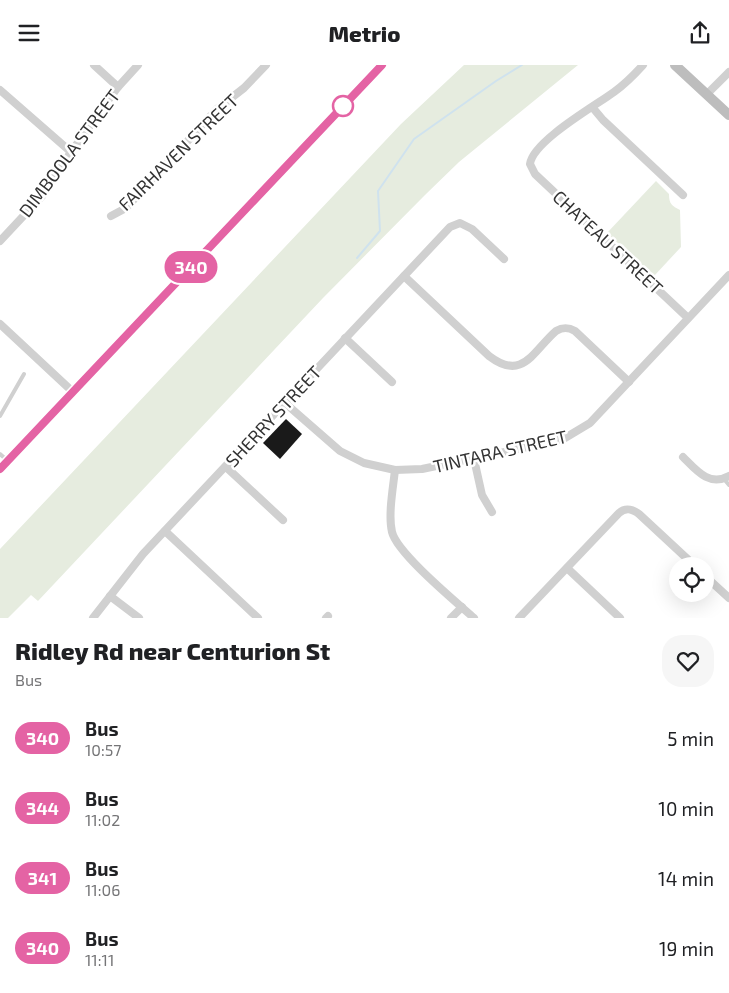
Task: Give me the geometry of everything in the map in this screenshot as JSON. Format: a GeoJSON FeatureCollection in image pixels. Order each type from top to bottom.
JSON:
{"type":"FeatureCollection","features":[{"type":"Feature","properties":{"kind":"main road"},"geometry":{"type":"LineString","coordinates":[[675,65],[729,115]]}},
{"type":"Feature","properties":{"kind":"street"},"geometry":{"type":"LineString","coordinates":[[94,65],[118,87]]}},
{"type":"Feature","properties":{"kind":"street","name":"DIMBOOLA STREET"},"geometry":{"type":"LineString","coordinates":[[0,241],[43,195],[71,152],[118,87],[138,65]]}},
{"type":"Feature","properties":{"kind":"street","name":"FAIRHAVEN STREET"},"geometry":{"type":"LineString","coordinates":[[111,217],[126,208],[217,109],[244,88],[266,65]]}},
{"type":"Feature","properties":{"kind":"street","name":"CHATEAU STREET"},"geometry":{"type":"LineString","coordinates":[[643,65],[626,83],[545,141],[526,164],[688,318]]}},
{"type":"Feature","properties":{"kind":"street"},"geometry":{"type":"LineString","coordinates":[[0,469],[379,66]]}},
{"type":"Feature","properties":{"kind":"street"},"geometry":{"type":"LineString","coordinates":[[707,94],[729,72]]}},
{"type":"Feature","properties":{"kind":"street"},"geometry":{"type":"LineString","coordinates":[[0,91],[71,152]]}},
{"type":"Feature","properties":{"kind":"street"},"geometry":{"type":"LineString","coordinates":[[593,108],[603,120],[683,195]]}},
{"type":"Feature","properties":{"kind":"street","name":"SHERRY STREET"},"geometry":{"type":"LineString","coordinates":[[93,618],[130,569],[450,227],[460,219],[504,259]]}},
{"type":"Feature","properties":{"kind":"street","name":"TINTARA STREET"},"geometry":{"type":"LineString","coordinates":[[285,403],[340,451],[364,463],[395,470],[416,470],[474,459],[564,438],[590,423],[729,275]]}},
{"type":"Feature","properties":{"kind":"street"},"geometry":{"type":"LineString","coordinates":[[404,276],[489,356],[506,366],[517,366],[526,362],[564,324],[575,331],[629,382]]}},
{"type":"Feature","properties":{"kind":"street"},"geometry":{"type":"LineString","coordinates":[[0,324],[73,392]]}},
{"type":"Feature","properties":{"kind":"street"},"geometry":{"type":"LineString","coordinates":[[345,339],[392,382]]}},
{"type":"Feature","properties":{"kind":"street"},"geometry":{"type":"LineString","coordinates":[[682,457],[707,478],[727,480]]}},
{"type":"Feature","properties":{"kind":"street"},"geometry":{"type":"LineString","coordinates":[[474,459],[482,495],[492,512]]}},
{"type":"Feature","properties":{"kind":"street"},"geometry":{"type":"LineString","coordinates":[[226,467],[283,521]]}},
{"type":"Feature","properties":{"kind":"street"},"geometry":{"type":"LineString","coordinates":[[395,470],[391,539],[474,618]]}},
{"type":"Feature","properties":{"kind":"street"},"geometry":{"type":"LineString","coordinates":[[519,618],[628,505],[685,557]]}},
{"type":"Feature","properties":{"kind":"street"},"geometry":{"type":"LineString","coordinates":[[165,531],[258,618]]}},
{"type":"Feature","properties":{"kind":"street"},"geometry":{"type":"LineString","coordinates":[[567,568],[620,618]]}},
{"type":"Feature","properties":{"kind":"street"},"geometry":{"type":"LineString","coordinates":[[714,584],[729,598]]}},
{"type":"Feature","properties":{"kind":"street"},"geometry":{"type":"LineString","coordinates":[[110,596],[139,618]]}},
{"type":"Feature","properties":{"kind":"street"},"geometry":{"type":"LineString","coordinates":[[451,618],[462,607]]}},
{"type":"Feature","properties":{"kind":"lane"},"geometry":{"type":"LineString","coordinates":[[0,416],[24,374]]}},
{"type":"Feature","properties":{"kind":"lane"},"geometry":{"type":"LineString","coordinates":[[0,454],[8,461]]}},
{"type":"Feature","properties":{"kind":"shaded area"},"geometry":{"type":"Polygon","coordinates":[[[464,65],[578,65],[459,162],[425,195],[323,298],[38,601],[31,595],[8,618],[0,618],[0,549],[401,124],[464,65]]]}},
{"type":"Feature","properties":{"kind":"shaded area"},"geometry":{"type":"Polygon","coordinates":[[[656,181],[669,194],[672,204],[680,210],[681,247],[654,276],[607,233],[656,181]]]}},
{"type":"Feature","properties":{"kind":"building"},"geometry":{"type":"Polygon","coordinates":[[[286,419],[302,434],[280,459],[263,443],[286,419]]]}},
{"type":"Feature","properties":{"kind":"waterway"},"geometry":{"type":"LineString","coordinates":[[357,258],[380,231],[378,191],[414,139],[522,65]]}},
{"type":"Feature","properties":{"kind":"bus line","name":"340"},"geometry":{"type":"LineString","coordinates":[[0,469],[382,65]]}}]}
